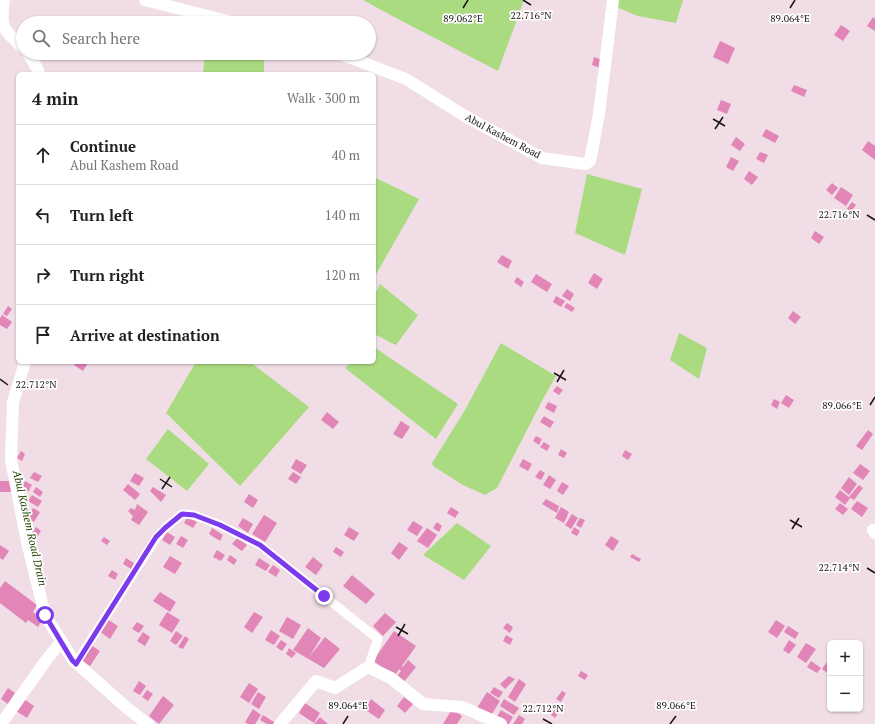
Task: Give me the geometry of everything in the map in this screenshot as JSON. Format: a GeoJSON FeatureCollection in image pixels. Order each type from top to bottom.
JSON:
{"type":"FeatureCollection","features":[{"type":"Feature","properties":{"kind":"street"},"geometry":{"type":"LineString","coordinates":[[4,0],[1,17],[5,31],[16,41]]}},
{"type":"Feature","properties":{"kind":"street"},"geometry":{"type":"LineString","coordinates":[[146,0],[208,16]]}},
{"type":"Feature","properties":{"kind":"street","name":"Abul Kashem Road"},"geometry":{"type":"LineString","coordinates":[[356,60],[406,79],[465,116],[542,158],[585,164],[590,161],[599,114],[613,0]]}},
{"type":"Feature","properties":{"kind":"street"},"geometry":{"type":"LineString","coordinates":[[32,60],[38,72]]}},
{"type":"Feature","properties":{"kind":"street"},"geometry":{"type":"LineString","coordinates":[[24,364],[13,402],[11,460],[27,542],[45,615],[72,660],[127,708],[148,724]]}},
{"type":"Feature","properties":{"kind":"street"},"geometry":{"type":"LineString","coordinates":[[76,664],[156,537],[182,514],[194,515],[220,525],[260,545],[378,639],[368,667],[335,688],[316,681],[280,724]]}},
{"type":"Feature","properties":{"kind":"street"},"geometry":{"type":"LineString","coordinates":[[1,724],[47,659],[61,642]]}},
{"type":"Feature","properties":{"kind":"street"},"geometry":{"type":"LineString","coordinates":[[368,667],[391,678],[423,704],[462,707],[501,724]]}},
{"type":"Feature","properties":{"kind":"shaded area"},"geometry":{"type":"Polygon","coordinates":[[[363,0],[524,0],[498,71],[363,0]]]}},
{"type":"Feature","properties":{"kind":"shaded area"},"geometry":{"type":"Polygon","coordinates":[[[617,0],[683,0],[676,23],[638,16],[616,7],[617,0]]]}},
{"type":"Feature","properties":{"kind":"shaded area"},"geometry":{"type":"Polygon","coordinates":[[[204,60],[264,60],[264,72],[203,72],[204,60]]]}},
{"type":"Feature","properties":{"kind":"shaded area"},"geometry":{"type":"Polygon","coordinates":[[[587,174],[642,189],[625,255],[575,233],[587,174]]]}},
{"type":"Feature","properties":{"kind":"shaded area"},"geometry":{"type":"Polygon","coordinates":[[[376,178],[419,199],[376,274],[376,178]]]}},
{"type":"Feature","properties":{"kind":"shaded area"},"geometry":{"type":"Polygon","coordinates":[[[380,284],[418,315],[396,345],[376,335],[376,292],[380,284]]]}},
{"type":"Feature","properties":{"kind":"shaded area"},"geometry":{"type":"Polygon","coordinates":[[[679,333],[707,348],[699,379],[670,360],[679,333]]]}},
{"type":"Feature","properties":{"kind":"shaded area"},"geometry":{"type":"Polygon","coordinates":[[[501,343],[556,376],[497,488],[485,495],[463,485],[433,466],[432,463],[465,410],[501,343]]]}},
{"type":"Feature","properties":{"kind":"shaded area"},"geometry":{"type":"Polygon","coordinates":[[[376,348],[458,404],[436,439],[345,368],[349,364],[376,364],[376,348]]]}},
{"type":"Feature","properties":{"kind":"shaded area"},"geometry":{"type":"Polygon","coordinates":[[[195,364],[253,364],[309,407],[240,486],[166,413],[195,364]]]}},
{"type":"Feature","properties":{"kind":"shaded area"},"geometry":{"type":"Polygon","coordinates":[[[168,429],[209,464],[187,491],[146,459],[168,429]]]}},
{"type":"Feature","properties":{"kind":"shaded area"},"geometry":{"type":"Polygon","coordinates":[[[457,523],[491,546],[464,580],[423,555],[457,523]]]}},
{"type":"Feature","properties":{"kind":"building"},"geometry":{"type":"Polygon","coordinates":[[[873,17],[875,19],[875,31],[867,26],[873,17]]]}},
{"type":"Feature","properties":{"kind":"building"},"geometry":{"type":"Polygon","coordinates":[[[841,25],[850,31],[843,41],[834,35],[841,25]]]}},
{"type":"Feature","properties":{"kind":"building"},"geometry":{"type":"Polygon","coordinates":[[[720,41],[735,48],[728,64],[713,57],[720,41]]]}},
{"type":"Feature","properties":{"kind":"building"},"geometry":{"type":"Polygon","coordinates":[[[594,57],[605,61],[603,69],[592,65],[594,57]]]}},
{"type":"Feature","properties":{"kind":"building"},"geometry":{"type":"Polygon","coordinates":[[[794,85],[807,90],[804,97],[791,91],[794,85]]]}},
{"type":"Feature","properties":{"kind":"building"},"geometry":{"type":"Polygon","coordinates":[[[721,100],[731,104],[727,114],[717,110],[721,100]]]}},
{"type":"Feature","properties":{"kind":"building"},"geometry":{"type":"Polygon","coordinates":[[[766,129],[779,136],[775,143],[762,136],[766,129]]]}},
{"type":"Feature","properties":{"kind":"building"},"geometry":{"type":"Polygon","coordinates":[[[736,137],[745,144],[740,151],[731,145],[736,137]]]}},
{"type":"Feature","properties":{"kind":"building"},"geometry":{"type":"Polygon","coordinates":[[[868,141],[875,146],[875,160],[862,150],[868,141]]]}},
{"type":"Feature","properties":{"kind":"building"},"geometry":{"type":"Polygon","coordinates":[[[760,152],[768,155],[764,163],[756,159],[760,152]]]}},
{"type":"Feature","properties":{"kind":"building"},"geometry":{"type":"Polygon","coordinates":[[[731,157],[739,161],[733,171],[726,167],[731,157]]]}},
{"type":"Feature","properties":{"kind":"building"},"geometry":{"type":"Polygon","coordinates":[[[749,171],[758,177],[752,185],[744,179],[749,171]]]}},
{"type":"Feature","properties":{"kind":"building"},"geometry":{"type":"Polygon","coordinates":[[[832,183],[838,188],[832,195],[826,190],[832,183]]]}},
{"type":"Feature","properties":{"kind":"building"},"geometry":{"type":"Polygon","coordinates":[[[841,187],[853,195],[846,206],[834,198],[841,187]]]}},
{"type":"Feature","properties":{"kind":"building"},"geometry":{"type":"Polygon","coordinates":[[[852,202],[856,205],[850,213],[846,210],[852,202]]]}},
{"type":"Feature","properties":{"kind":"building"},"geometry":{"type":"Polygon","coordinates":[[[815,231],[824,237],[819,244],[811,238],[815,231]]]}},
{"type":"Feature","properties":{"kind":"building"},"geometry":{"type":"Polygon","coordinates":[[[502,255],[512,261],[508,269],[497,262],[502,255]]]}},
{"type":"Feature","properties":{"kind":"building"},"geometry":{"type":"Polygon","coordinates":[[[594,273],[603,279],[597,289],[588,283],[594,273]]]}},
{"type":"Feature","properties":{"kind":"building"},"geometry":{"type":"Polygon","coordinates":[[[536,274],[552,284],[547,292],[531,282],[536,274]]]}},
{"type":"Feature","properties":{"kind":"building"},"geometry":{"type":"Polygon","coordinates":[[[517,277],[524,282],[521,287],[514,282],[517,277]]]}},
{"type":"Feature","properties":{"kind":"building"},"geometry":{"type":"Polygon","coordinates":[[[567,289],[574,294],[570,301],[562,296],[567,289]]]}},
{"type":"Feature","properties":{"kind":"building"},"geometry":{"type":"Polygon","coordinates":[[[556,296],[565,301],[561,307],[553,302],[556,296]]]}},
{"type":"Feature","properties":{"kind":"building"},"geometry":{"type":"Polygon","coordinates":[[[567,303],[575,308],[572,312],[564,307],[567,303]]]}},
{"type":"Feature","properties":{"kind":"building"},"geometry":{"type":"Polygon","coordinates":[[[8,306],[12,309],[7,316],[3,314],[8,306]]]}},
{"type":"Feature","properties":{"kind":"building"},"geometry":{"type":"Polygon","coordinates":[[[793,311],[801,317],[795,324],[788,318],[793,311]]]}},
{"type":"Feature","properties":{"kind":"building"},"geometry":{"type":"Polygon","coordinates":[[[2,315],[12,322],[7,329],[0,325],[0,318],[2,315]]]}},
{"type":"Feature","properties":{"kind":"building"},"geometry":{"type":"Polygon","coordinates":[[[75,364],[87,364],[83,371],[75,364]]]}},
{"type":"Feature","properties":{"kind":"building"},"geometry":{"type":"Polygon","coordinates":[[[557,386],[563,390],[559,395],[553,391],[557,386]]]}},
{"type":"Feature","properties":{"kind":"building"},"geometry":{"type":"Polygon","coordinates":[[[786,395],[794,400],[789,408],[781,403],[786,395]]]}},
{"type":"Feature","properties":{"kind":"building"},"geometry":{"type":"Polygon","coordinates":[[[774,399],[780,402],[777,409],[771,405],[774,399]]]}},
{"type":"Feature","properties":{"kind":"building"},"geometry":{"type":"Polygon","coordinates":[[[548,402],[557,406],[554,413],[545,408],[548,402]]]}},
{"type":"Feature","properties":{"kind":"building"},"geometry":{"type":"Polygon","coordinates":[[[327,412],[339,422],[333,429],[321,420],[327,412]]]}},
{"type":"Feature","properties":{"kind":"building"},"geometry":{"type":"Polygon","coordinates":[[[544,416],[554,422],[550,428],[540,422],[544,416]]]}},
{"type":"Feature","properties":{"kind":"building"},"geometry":{"type":"Polygon","coordinates":[[[401,421],[410,427],[402,439],[393,434],[401,421]]]}},
{"type":"Feature","properties":{"kind":"building"},"geometry":{"type":"Polygon","coordinates":[[[868,430],[873,434],[862,450],[856,446],[868,430]]]}},
{"type":"Feature","properties":{"kind":"building"},"geometry":{"type":"Polygon","coordinates":[[[536,436],[542,439],[539,445],[533,441],[536,436]]]}},
{"type":"Feature","properties":{"kind":"building"},"geometry":{"type":"Polygon","coordinates":[[[544,442],[550,446],[547,451],[540,447],[544,442]]]}},
{"type":"Feature","properties":{"kind":"building"},"geometry":{"type":"Polygon","coordinates":[[[561,449],[567,453],[564,458],[558,455],[561,449]]]}},
{"type":"Feature","properties":{"kind":"building"},"geometry":{"type":"Polygon","coordinates":[[[625,450],[632,454],[628,460],[622,456],[625,450]]]}},
{"type":"Feature","properties":{"kind":"building"},"geometry":{"type":"Polygon","coordinates":[[[21,451],[25,454],[22,461],[17,458],[21,451]]]}},
{"type":"Feature","properties":{"kind":"building"},"geometry":{"type":"Polygon","coordinates":[[[296,459],[307,465],[301,474],[291,468],[296,459]]]}},
{"type":"Feature","properties":{"kind":"building"},"geometry":{"type":"Polygon","coordinates":[[[523,459],[532,464],[528,471],[519,466],[523,459]]]}},
{"type":"Feature","properties":{"kind":"building"},"geometry":{"type":"Polygon","coordinates":[[[860,464],[870,471],[863,480],[853,473],[860,464]]]}},
{"type":"Feature","properties":{"kind":"building"},"geometry":{"type":"Polygon","coordinates":[[[540,470],[545,473],[541,480],[535,477],[540,470]]]}},
{"type":"Feature","properties":{"kind":"building"},"geometry":{"type":"Polygon","coordinates":[[[34,472],[42,476],[38,482],[30,478],[34,472]]]}},
{"type":"Feature","properties":{"kind":"building"},"geometry":{"type":"Polygon","coordinates":[[[293,472],[301,477],[296,484],[288,479],[293,472]]]}},
{"type":"Feature","properties":{"kind":"building"},"geometry":{"type":"Polygon","coordinates":[[[135,473],[144,478],[139,486],[130,481],[135,473]]]}},
{"type":"Feature","properties":{"kind":"building"},"geometry":{"type":"Polygon","coordinates":[[[549,475],[556,480],[550,489],[543,485],[549,475]]]}},
{"type":"Feature","properties":{"kind":"building"},"geometry":{"type":"Polygon","coordinates":[[[849,477],[857,484],[849,495],[841,488],[849,477]]]}},
{"type":"Feature","properties":{"kind":"building"},"geometry":{"type":"Polygon","coordinates":[[[0,481],[13,481],[14,492],[0,492],[0,481]]]}},
{"type":"Feature","properties":{"kind":"building"},"geometry":{"type":"Polygon","coordinates":[[[25,481],[32,485],[28,492],[22,487],[25,481]]]}},
{"type":"Feature","properties":{"kind":"building"},"geometry":{"type":"Polygon","coordinates":[[[562,482],[569,486],[563,495],[557,491],[562,482]]]}},
{"type":"Feature","properties":{"kind":"building"},"geometry":{"type":"Polygon","coordinates":[[[128,484],[140,494],[135,500],[123,490],[128,484]]]}},
{"type":"Feature","properties":{"kind":"building"},"geometry":{"type":"Polygon","coordinates":[[[859,485],[863,488],[854,500],[849,497],[859,485]]]}},
{"type":"Feature","properties":{"kind":"building"},"geometry":{"type":"Polygon","coordinates":[[[36,487],[43,492],[40,497],[33,492],[36,487]]]}},
{"type":"Feature","properties":{"kind":"building"},"geometry":{"type":"Polygon","coordinates":[[[153,487],[166,495],[161,502],[150,491],[153,487]]]}},
{"type":"Feature","properties":{"kind":"building"},"geometry":{"type":"Polygon","coordinates":[[[840,490],[850,498],[845,505],[835,497],[840,490]]]}},
{"type":"Feature","properties":{"kind":"building"},"geometry":{"type":"Polygon","coordinates":[[[249,494],[258,500],[253,508],[244,502],[249,494]]]}},
{"type":"Feature","properties":{"kind":"building"},"geometry":{"type":"Polygon","coordinates":[[[32,495],[42,501],[38,507],[28,501],[32,495]]]}},
{"type":"Feature","properties":{"kind":"building"},"geometry":{"type":"Polygon","coordinates":[[[546,499],[559,506],[557,513],[542,504],[546,499]]]}},
{"type":"Feature","properties":{"kind":"building"},"geometry":{"type":"Polygon","coordinates":[[[857,501],[868,508],[862,517],[851,509],[857,501]]]}},
{"type":"Feature","properties":{"kind":"building"},"geometry":{"type":"Polygon","coordinates":[[[840,503],[848,509],[843,515],[835,509],[840,503]]]}},
{"type":"Feature","properties":{"kind":"building"},"geometry":{"type":"Polygon","coordinates":[[[137,504],[148,512],[139,525],[131,520],[133,516],[128,511],[131,508],[135,510],[137,504]]]}},
{"type":"Feature","properties":{"kind":"building"},"geometry":{"type":"Polygon","coordinates":[[[451,507],[459,512],[455,518],[447,513],[451,507]]]}},
{"type":"Feature","properties":{"kind":"building"},"geometry":{"type":"Polygon","coordinates":[[[561,507],[569,512],[564,523],[555,518],[561,507]]]}},
{"type":"Feature","properties":{"kind":"building"},"geometry":{"type":"Polygon","coordinates":[[[33,508],[40,512],[34,522],[27,517],[33,508]]]}},
{"type":"Feature","properties":{"kind":"building"},"geometry":{"type":"Polygon","coordinates":[[[572,514],[578,518],[571,529],[565,525],[572,514]]]}},
{"type":"Feature","properties":{"kind":"building"},"geometry":{"type":"Polygon","coordinates":[[[264,515],[277,523],[265,542],[252,534],[264,515]]]}},
{"type":"Feature","properties":{"kind":"building"},"geometry":{"type":"Polygon","coordinates":[[[187,517],[197,522],[193,528],[184,523],[187,517]]]}},
{"type":"Feature","properties":{"kind":"building"},"geometry":{"type":"Polygon","coordinates":[[[243,518],[253,524],[248,533],[238,526],[243,518]]]}},
{"type":"Feature","properties":{"kind":"building"},"geometry":{"type":"Polygon","coordinates":[[[580,518],[585,520],[581,528],[576,525],[580,518]]]}},
{"type":"Feature","properties":{"kind":"building"},"geometry":{"type":"Polygon","coordinates":[[[413,521],[423,527],[417,536],[407,530],[413,521]]]}},
{"type":"Feature","properties":{"kind":"building"},"geometry":{"type":"Polygon","coordinates":[[[437,522],[442,526],[439,532],[433,528],[437,522]]]}},
{"type":"Feature","properties":{"kind":"building"},"geometry":{"type":"Polygon","coordinates":[[[36,527],[41,531],[37,537],[32,534],[36,527]]]}},
{"type":"Feature","properties":{"kind":"building"},"geometry":{"type":"Polygon","coordinates":[[[349,527],[359,533],[354,541],[344,535],[349,527]]]}},
{"type":"Feature","properties":{"kind":"building"},"geometry":{"type":"Polygon","coordinates":[[[574,527],[580,531],[577,536],[571,533],[574,527]]]}},
{"type":"Feature","properties":{"kind":"building"},"geometry":{"type":"Polygon","coordinates":[[[212,528],[223,535],[220,541],[209,534],[212,528]]]}},
{"type":"Feature","properties":{"kind":"building"},"geometry":{"type":"Polygon","coordinates":[[[427,528],[437,535],[428,548],[417,541],[427,528]]]}},
{"type":"Feature","properties":{"kind":"building"},"geometry":{"type":"Polygon","coordinates":[[[167,532],[175,537],[170,545],[162,540],[167,532]]]}},
{"type":"Feature","properties":{"kind":"building"},"geometry":{"type":"Polygon","coordinates":[[[181,536],[188,540],[183,548],[176,544],[181,536]]]}},
{"type":"Feature","properties":{"kind":"building"},"geometry":{"type":"Polygon","coordinates":[[[611,536],[619,541],[613,551],[605,545],[611,536]]]}},
{"type":"Feature","properties":{"kind":"building"},"geometry":{"type":"Polygon","coordinates":[[[104,537],[110,541],[107,545],[101,541],[104,537]]]}},
{"type":"Feature","properties":{"kind":"building"},"geometry":{"type":"Polygon","coordinates":[[[237,538],[247,545],[242,551],[232,544],[237,538]]]}},
{"type":"Feature","properties":{"kind":"building"},"geometry":{"type":"Polygon","coordinates":[[[399,542],[408,548],[399,560],[391,553],[399,542]]]}},
{"type":"Feature","properties":{"kind":"building"},"geometry":{"type":"Polygon","coordinates":[[[0,545],[9,551],[3,560],[0,558],[0,545]]]}},
{"type":"Feature","properties":{"kind":"building"},"geometry":{"type":"Polygon","coordinates":[[[336,547],[344,552],[341,557],[333,552],[336,547]]]}},
{"type":"Feature","properties":{"kind":"building"},"geometry":{"type":"Polygon","coordinates":[[[217,550],[225,555],[221,561],[213,557],[217,550]]]}},
{"type":"Feature","properties":{"kind":"building"},"geometry":{"type":"Polygon","coordinates":[[[632,554],[641,559],[639,562],[630,557],[632,554]]]}},
{"type":"Feature","properties":{"kind":"building"},"geometry":{"type":"Polygon","coordinates":[[[230,555],[237,560],[234,565],[227,560],[230,555]]]}},
{"type":"Feature","properties":{"kind":"building"},"geometry":{"type":"Polygon","coordinates":[[[170,556],[182,563],[175,574],[163,567],[170,556]]]}},
{"type":"Feature","properties":{"kind":"building"},"geometry":{"type":"Polygon","coordinates":[[[313,557],[323,565],[316,575],[305,567],[313,557]]]}},
{"type":"Feature","properties":{"kind":"building"},"geometry":{"type":"Polygon","coordinates":[[[126,558],[134,563],[131,569],[123,564],[126,558]]]}},
{"type":"Feature","properties":{"kind":"building"},"geometry":{"type":"Polygon","coordinates":[[[259,558],[270,565],[266,571],[255,565],[259,558]]]}},
{"type":"Feature","properties":{"kind":"building"},"geometry":{"type":"Polygon","coordinates":[[[273,565],[280,570],[276,577],[268,572],[273,565]]]}},
{"type":"Feature","properties":{"kind":"building"},"geometry":{"type":"Polygon","coordinates":[[[112,570],[118,574],[115,580],[108,576],[112,570]]]}},
{"type":"Feature","properties":{"kind":"building"},"geometry":{"type":"Polygon","coordinates":[[[352,575],[375,594],[366,604],[343,586],[352,575]]]}},
{"type":"Feature","properties":{"kind":"building"},"geometry":{"type":"Polygon","coordinates":[[[5,581],[37,605],[33,612],[43,619],[38,627],[28,620],[26,623],[0,603],[0,588],[5,581]]]}},
{"type":"Feature","properties":{"kind":"building"},"geometry":{"type":"Polygon","coordinates":[[[160,592],[176,602],[170,612],[153,601],[160,592]]]}},
{"type":"Feature","properties":{"kind":"building"},"geometry":{"type":"Polygon","coordinates":[[[167,612],[180,620],[172,633],[159,625],[167,612]]]}},
{"type":"Feature","properties":{"kind":"building"},"geometry":{"type":"Polygon","coordinates":[[[254,612],[263,617],[252,633],[244,627],[254,612]]]}},
{"type":"Feature","properties":{"kind":"building"},"geometry":{"type":"Polygon","coordinates":[[[385,613],[396,622],[383,636],[373,626],[385,613]]]}},
{"type":"Feature","properties":{"kind":"building"},"geometry":{"type":"Polygon","coordinates":[[[287,617],[301,625],[293,639],[279,631],[287,617]]]}},
{"type":"Feature","properties":{"kind":"building"},"geometry":{"type":"Polygon","coordinates":[[[107,619],[118,626],[110,639],[99,631],[107,619]]]}},
{"type":"Feature","properties":{"kind":"building"},"geometry":{"type":"Polygon","coordinates":[[[776,620],[785,626],[777,638],[768,632],[776,620]]]}},
{"type":"Feature","properties":{"kind":"building"},"geometry":{"type":"Polygon","coordinates":[[[137,622],[144,626],[139,633],[132,629],[137,622]]]}},
{"type":"Feature","properties":{"kind":"building"},"geometry":{"type":"Polygon","coordinates":[[[507,623],[513,627],[510,633],[503,628],[507,623]]]}},
{"type":"Feature","properties":{"kind":"building"},"geometry":{"type":"Polygon","coordinates":[[[788,626],[799,633],[795,639],[784,632],[788,626]]]}},
{"type":"Feature","properties":{"kind":"building"},"geometry":{"type":"Polygon","coordinates":[[[308,628],[321,638],[309,657],[325,637],[340,649],[324,668],[293,650],[308,628]]]}},
{"type":"Feature","properties":{"kind":"building"},"geometry":{"type":"Polygon","coordinates":[[[271,630],[280,636],[274,645],[265,640],[271,630]]]}},
{"type":"Feature","properties":{"kind":"building"},"geometry":{"type":"Polygon","coordinates":[[[176,631],[183,636],[176,645],[170,641],[176,631]]]}},
{"type":"Feature","properties":{"kind":"building"},"geometry":{"type":"Polygon","coordinates":[[[394,631],[416,646],[402,666],[403,667],[408,660],[416,667],[403,683],[397,676],[401,671],[399,669],[395,676],[373,661],[394,631]]]}},
{"type":"Feature","properties":{"kind":"building"},"geometry":{"type":"Polygon","coordinates":[[[143,632],[150,637],[145,646],[137,641],[143,632]]]}},
{"type":"Feature","properties":{"kind":"building"},"geometry":{"type":"Polygon","coordinates":[[[506,635],[513,639],[510,645],[503,641],[506,635]]]}},
{"type":"Feature","properties":{"kind":"building"},"geometry":{"type":"Polygon","coordinates":[[[185,636],[189,639],[183,649],[178,647],[185,636]]]}},
{"type":"Feature","properties":{"kind":"building"},"geometry":{"type":"Polygon","coordinates":[[[281,640],[287,644],[282,651],[276,647],[281,640]]]}},
{"type":"Feature","properties":{"kind":"building"},"geometry":{"type":"Polygon","coordinates":[[[789,640],[796,645],[789,654],[783,650],[789,640]]]}},
{"type":"Feature","properties":{"kind":"building"},"geometry":{"type":"Polygon","coordinates":[[[806,643],[816,649],[806,663],[797,657],[806,643]]]}},
{"type":"Feature","properties":{"kind":"building"},"geometry":{"type":"Polygon","coordinates":[[[91,645],[100,651],[90,666],[81,661],[91,645]]]}},
{"type":"Feature","properties":{"kind":"building"},"geometry":{"type":"Polygon","coordinates":[[[289,648],[296,653],[292,658],[286,654],[289,648]]]}},
{"type":"Feature","properties":{"kind":"building"},"geometry":{"type":"Polygon","coordinates":[[[811,661],[821,668],[817,673],[807,667],[811,661]]]}},
{"type":"Feature","properties":{"kind":"building"},"geometry":{"type":"Polygon","coordinates":[[[827,662],[827,673],[822,669],[827,662]]]}},
{"type":"Feature","properties":{"kind":"building"},"geometry":{"type":"Polygon","coordinates":[[[581,671],[588,675],[585,680],[578,676],[581,671]]]}},
{"type":"Feature","properties":{"kind":"building"},"geometry":{"type":"Polygon","coordinates":[[[509,676],[515,679],[505,689],[500,684],[509,676]]]}},
{"type":"Feature","properties":{"kind":"building"},"geometry":{"type":"Polygon","coordinates":[[[519,679],[526,684],[515,702],[508,697],[519,679]]]}},
{"type":"Feature","properties":{"kind":"building"},"geometry":{"type":"Polygon","coordinates":[[[139,681],[146,686],[140,695],[133,691],[139,681]]]}},
{"type":"Feature","properties":{"kind":"building"},"geometry":{"type":"Polygon","coordinates":[[[249,683],[258,689],[249,703],[240,697],[249,683]]]}},
{"type":"Feature","properties":{"kind":"building"},"geometry":{"type":"Polygon","coordinates":[[[494,687],[503,692],[499,698],[490,693],[494,687]]]}},
{"type":"Feature","properties":{"kind":"building"},"geometry":{"type":"Polygon","coordinates":[[[8,688],[15,693],[8,704],[1,699],[8,688]]]}},
{"type":"Feature","properties":{"kind":"building"},"geometry":{"type":"Polygon","coordinates":[[[147,690],[153,694],[148,701],[142,697],[147,690]]]}},
{"type":"Feature","properties":{"kind":"building"},"geometry":{"type":"Polygon","coordinates":[[[562,691],[566,693],[561,702],[556,699],[562,691]]]}},
{"type":"Feature","properties":{"kind":"building"},"geometry":{"type":"Polygon","coordinates":[[[258,692],[266,697],[259,709],[251,704],[258,692]]]}},
{"type":"Feature","properties":{"kind":"building"},"geometry":{"type":"Polygon","coordinates":[[[487,692],[500,701],[490,717],[477,708],[487,692]]]}},
{"type":"Feature","properties":{"kind":"building"},"geometry":{"type":"Polygon","coordinates":[[[163,696],[174,705],[159,724],[149,716],[163,696]]]}},
{"type":"Feature","properties":{"kind":"building"},"geometry":{"type":"Polygon","coordinates":[[[404,697],[413,704],[405,713],[397,706],[404,697]]]}},
{"type":"Feature","properties":{"kind":"building"},"geometry":{"type":"Polygon","coordinates":[[[24,699],[34,706],[27,718],[16,711],[24,699]]]}},
{"type":"Feature","properties":{"kind":"building"},"geometry":{"type":"Polygon","coordinates":[[[371,699],[385,710],[379,719],[364,709],[371,699]]]}},
{"type":"Feature","properties":{"kind":"building"},"geometry":{"type":"Polygon","coordinates":[[[504,699],[519,708],[514,715],[500,706],[504,699]]]}},
{"type":"Feature","properties":{"kind":"building"},"geometry":{"type":"Polygon","coordinates":[[[305,703],[320,713],[314,723],[299,713],[305,703]]]}},
{"type":"Feature","properties":{"kind":"building"},"geometry":{"type":"Polygon","coordinates":[[[556,707],[560,710],[555,718],[551,715],[556,707]]]}},
{"type":"Feature","properties":{"kind":"building"},"geometry":{"type":"Polygon","coordinates":[[[253,709],[261,715],[255,724],[248,724],[245,722],[253,709]]]}},
{"type":"Feature","properties":{"kind":"building"},"geometry":{"type":"Polygon","coordinates":[[[452,709],[462,716],[457,724],[443,724],[452,709]]]}},
{"type":"Feature","properties":{"kind":"building"},"geometry":{"type":"Polygon","coordinates":[[[501,710],[513,717],[509,724],[506,724],[496,718],[501,710]]]}},
{"type":"Feature","properties":{"kind":"building"},"geometry":{"type":"Polygon","coordinates":[[[263,715],[274,722],[273,724],[267,724],[260,720],[263,715]]]}},
{"type":"Feature","properties":{"kind":"building"},"geometry":{"type":"Polygon","coordinates":[[[519,715],[525,719],[522,724],[513,724],[519,715]]]}},
{"type":"Feature","properties":{"kind":"building"},"geometry":{"type":"Polygon","coordinates":[[[320,717],[328,724],[314,724],[320,717]]]}},
{"type":"Feature","properties":{"kind":"route"},"geometry":{"type":"LineString","coordinates":[[45,615],[72,660],[76,664],[156,537],[182,514],[194,515],[220,525],[260,545],[324,596]]}},
{"type":"Feature","properties":{"kind":"water label","name":"Abul Kashem Road Drain"},"geometry":{"type":"Point","coordinates":[30,528]}}]}
